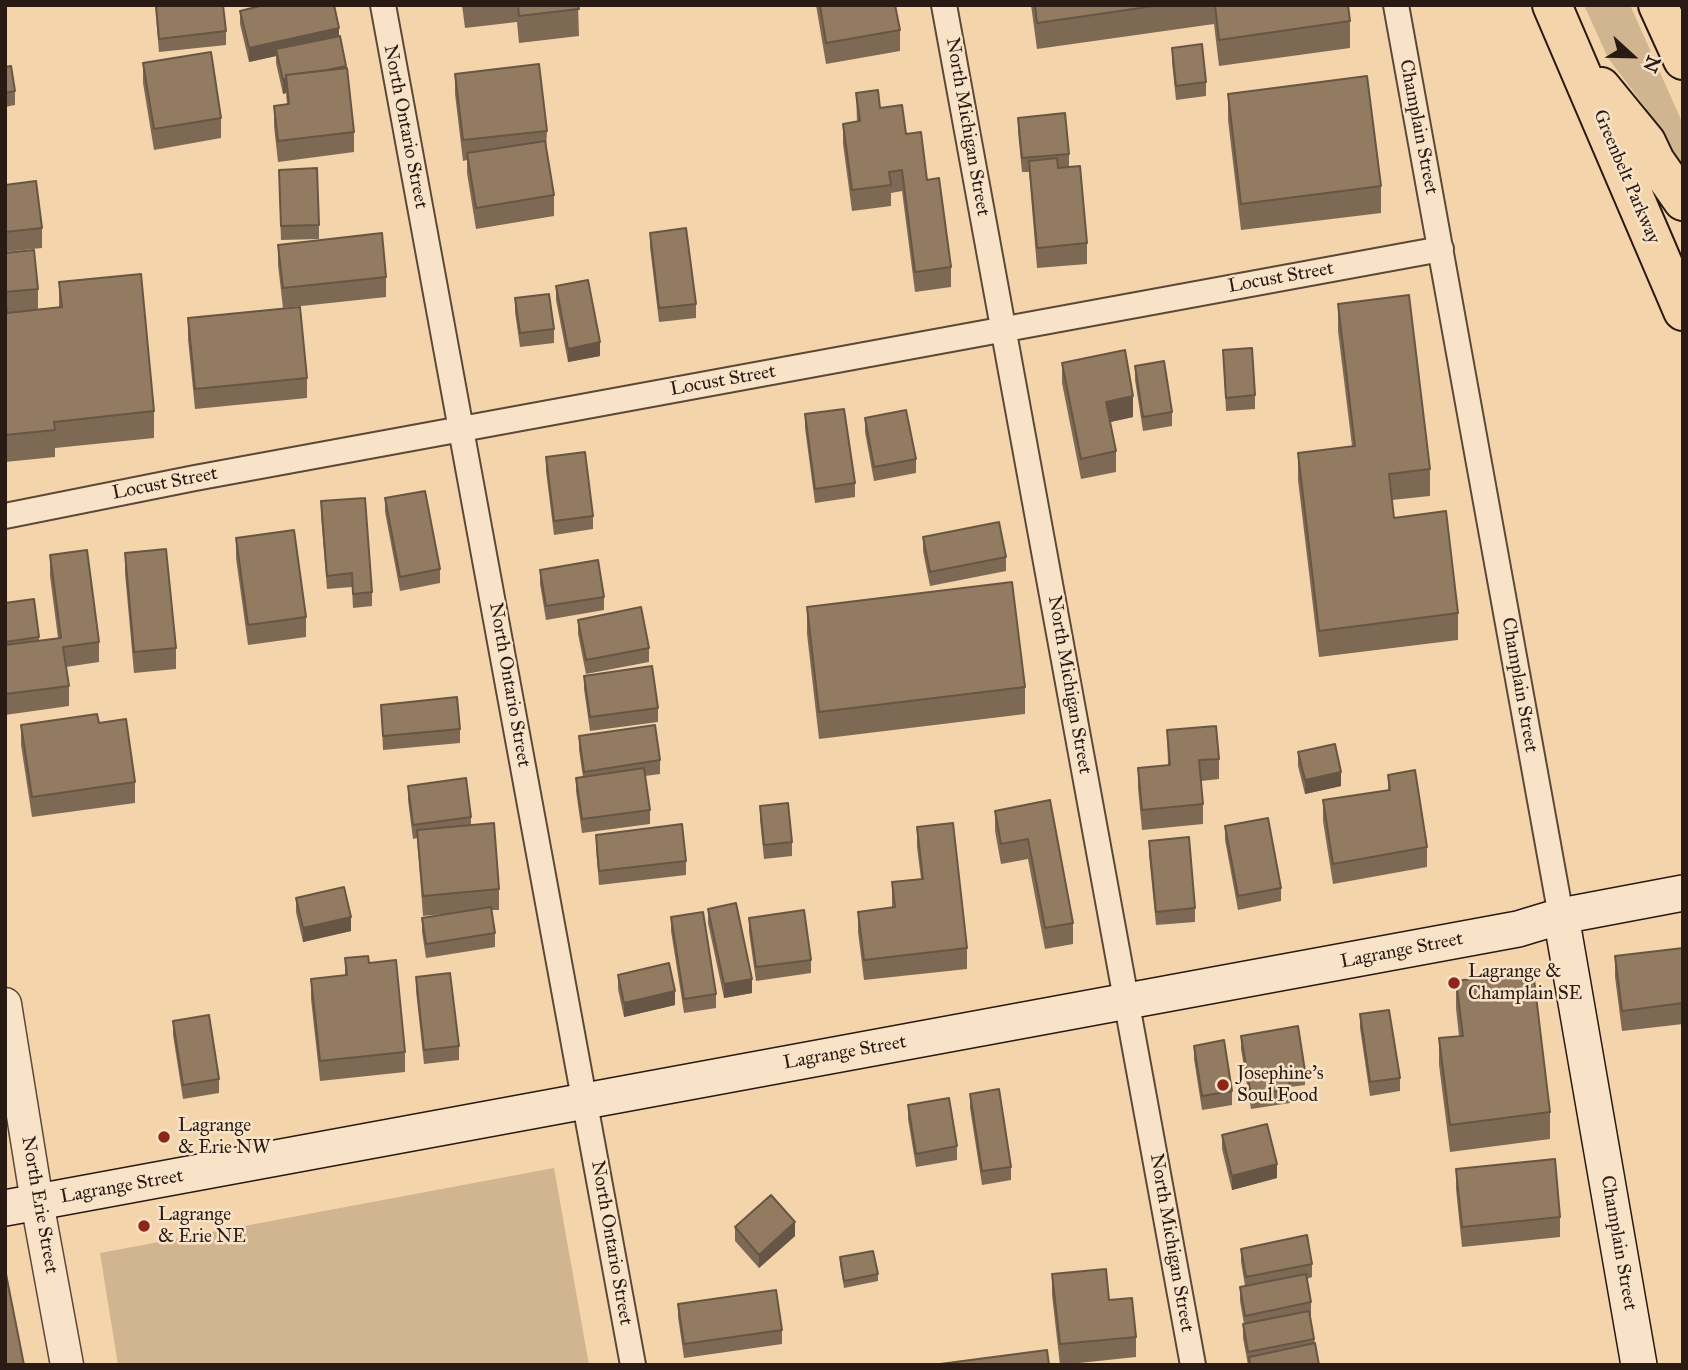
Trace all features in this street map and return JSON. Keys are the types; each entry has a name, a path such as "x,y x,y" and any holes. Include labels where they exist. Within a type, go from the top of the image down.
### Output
{"main road":[{"name":"Greenbelt Parkway","path":"1552,5 1683,311"},
{"path":"1658,5 1683,60"},
{"path":"1571,50 1646,142 1655,161 1683,201"},
{"name":"Lagrange Street","path":"21,1205 1518,929 1561,916 1683,893"},
{"name":"Champlain Street","path":"1561,916 1639,1365"}],"street":[{"name":"North Ontario Street","path":"383,5 633,1365"},
{"name":"North Michigan Street","path":"944,5 1193,1365"},
{"name":"Champlain Street","path":"1396,5 1561,916"},
{"name":"Locust Street","path":"5,516 195,478 1441,248"},
{"name":"North Erie Street","path":"5,1004 21,1205 67,1365"}],"shaded area":[{"path":"1584,5 1630,5 1683,124 1683,178 1661,147 1645,107 1608,58"},
{"path":"554,1168 589,1365 118,1365 100,1253"}],"building":[{"path":"156,5 223,5 226,31 159,39"},
{"path":"264,5 334,5 339,28 249,48 240,11"},
{"path":"518,5 578,5 579,9 519,16"},
{"path":"820,5 895,5 900,30 826,43"},
{"path":"1035,5 1161,5 1037,23"},
{"path":"1215,5 1348,5 1350,21 1219,40"},
{"path":"340,36 346,66 286,75 283,80 276,49"},
{"path":"1202,44 1206,82 1176,86 1172,48"},
{"path":"211,52 221,118 154,129 143,63"},
{"path":"539,64 547,131 463,140 455,74"},
{"path":"11,66 15,91 5,93 5,67"},
{"path":"347,68 354,132 278,141 274,106 289,104 286,75"},
{"path":"1367,76 1381,186 1241,204 1228,94"},
{"path":"878,90 880,108 902,105 906,134 921,132 927,180 939,178 951,267 915,272 902,170 889,172 891,185 852,190 843,124 860,121 856,93"},
{"path":"1065,113 1069,154 1022,158 1018,118"},
{"path":"545,141 554,195 476,208 467,153"},
{"path":"1057,158 1058,168 1080,166 1087,243 1037,248 1029,161"},
{"path":"317,168 319,225 281,226 279,170"},
{"path":"36,181 42,228 5,232 5,185"},
{"path":"686,228 696,304 659,308 650,233"},
{"path":"382,233 386,277 283,288 278,245"},
{"path":"34,250 38,289 5,292 5,253"},
{"path":"141,274 154,411 54,422 55,430 5,435 5,296 7,313 62,307 59,282"},
{"path":"588,280 600,342 568,349 556,286"},
{"path":"549,294 554,329 520,333 515,298"},
{"path":"1409,295 1430,469 1389,474 1394,518 1446,511 1458,613 1319,631 1298,453 1355,446 1338,304"},
{"path":"300,307 307,378 195,389 188,318"},
{"path":"1252,348 1255,395 1226,398 1223,350"},
{"path":"1125,350 1133,396 1106,402 1116,451 1081,459 1062,363"},
{"path":"1164,361 1172,412 1143,417 1135,366"},
{"path":"844,409 855,483 815,489 805,414"},
{"path":"906,410 916,459 874,467 865,418"},
{"path":"585,452 593,516 554,521 546,457"},
{"path":"425,491 440,569 400,577 385,498"},
{"path":"365,498 372,592 353,594 352,573 327,576 321,501"},
{"path":"999,522 1006,557 930,572 923,537"},
{"path":"294,530 306,617 248,625 236,538"},
{"path":"166,549 176,648 134,652 125,553"},
{"path":"87,550 99,642 63,647 69,686 5,694 5,645 61,638 50,555"},
{"path":"598,560 604,597 546,606 540,570"},
{"path":"1012,582 1025,687 819,712 807,607"},
{"path":"34,599 39,637 5,642 5,603"},
{"path":"641,607 649,648 586,660 578,620"},
{"path":"652,666 658,708 590,717 584,676"},
{"path":"457,697 460,729 383,736 381,705"},
{"path":"97,714 99,723 126,719 135,782 32,797 21,725"},
{"path":"655,725 660,760 584,772 579,736"},
{"path":"1216,726 1219,759 1199,760 1203,804 1142,810 1138,768 1170,765 1167,730"},
{"path":"1335,744 1341,772 1305,780 1298,752"},
{"path":"644,768 650,810 582,819 576,778"},
{"path":"1415,770 1427,847 1333,864 1323,800 1390,790 1388,775"},
{"path":"466,778 471,817 413,825 408,786"},
{"path":"1050,800 1073,923 1045,928 1028,839 1001,844 995,811"},
{"path":"788,803 792,842 764,845 760,806"},
{"path":"1268,818 1281,888 1238,896 1225,826"},
{"path":"494,823 499,889 423,896 417,830"},
{"path":"953,823 967,948 864,960 858,912 895,907 892,882 923,879 917,827"},
{"path":"682,824 686,861 599,871 596,835"},
{"path":"1189,837 1195,908 1156,912 1149,841"},
{"path":"344,887 351,917 303,928 296,898"},
{"path":"736,903 752,979 724,984 708,909"},
{"path":"491,907 495,933 426,944 422,918"},
{"path":"804,910 811,960 756,967 749,918"},
{"path":"703,912 716,994 684,999 671,917"},
{"path":"1683,948 1683,1003 1622,1011 1615,956"},
{"path":"368,956 369,963 396,960 405,1052 320,1061 311,979 347,975 345,958"},
{"path":"669,963 675,991 624,1003 618,975"},
{"path":"1533,971 1550,1112 1450,1125 1439,1038 1463,1036 1456,981"},
{"path":"450,973 459,1046 424,1050 416,977"},
{"path":"1389,1010 1400,1078 1370,1082 1360,1014"},
{"path":"209,1015 219,1079 183,1085 173,1021"},
{"path":"1298,1026 1305,1071 1288,1073 1290,1089 1251,1095 1241,1036"},
{"path":"1224,1040 1232,1091 1202,1096 1194,1046"},
{"path":"999,1089 1011,1167 982,1171 970,1094"},
{"path":"949,1098 957,1146 916,1154 908,1105"},
{"path":"1267,1124 1277,1164 1232,1176 1222,1135"},
{"path":"1555,1159 1560,1217 1462,1227 1456,1169"},
{"path":"771,1195 795,1222 759,1255 735,1227"},
{"path":"1307,1235 1312,1264 1246,1277 1241,1249"},
{"path":"873,1251 878,1274 844,1281 840,1257"},
{"path":"5,1269 24,1365 5,1365"},
{"path":"1106,1269 1109,1300 1132,1298 1136,1337 1060,1344 1052,1274"},
{"path":"1306,1274 1311,1302 1245,1316 1240,1287"},
{"path":"776,1290 782,1330 684,1344 678,1304"},
{"path":"1309,1311 1314,1339 1248,1352 1243,1324"},
{"path":"1315,1343 1319,1365 1250,1365 1249,1357"},
{"path":"1047,1350 1049,1365 940,1364"}],"place":[{"name":"Lagrange & Champlain SE","path":"1454,983"},
{"name":"Josephine's Soul Food","path":"1223,1085"},
{"name":"Lagrange & Erie NW","path":"164,1137"},
{"name":"Lagrange & Erie NE","path":"144,1226"}]}
